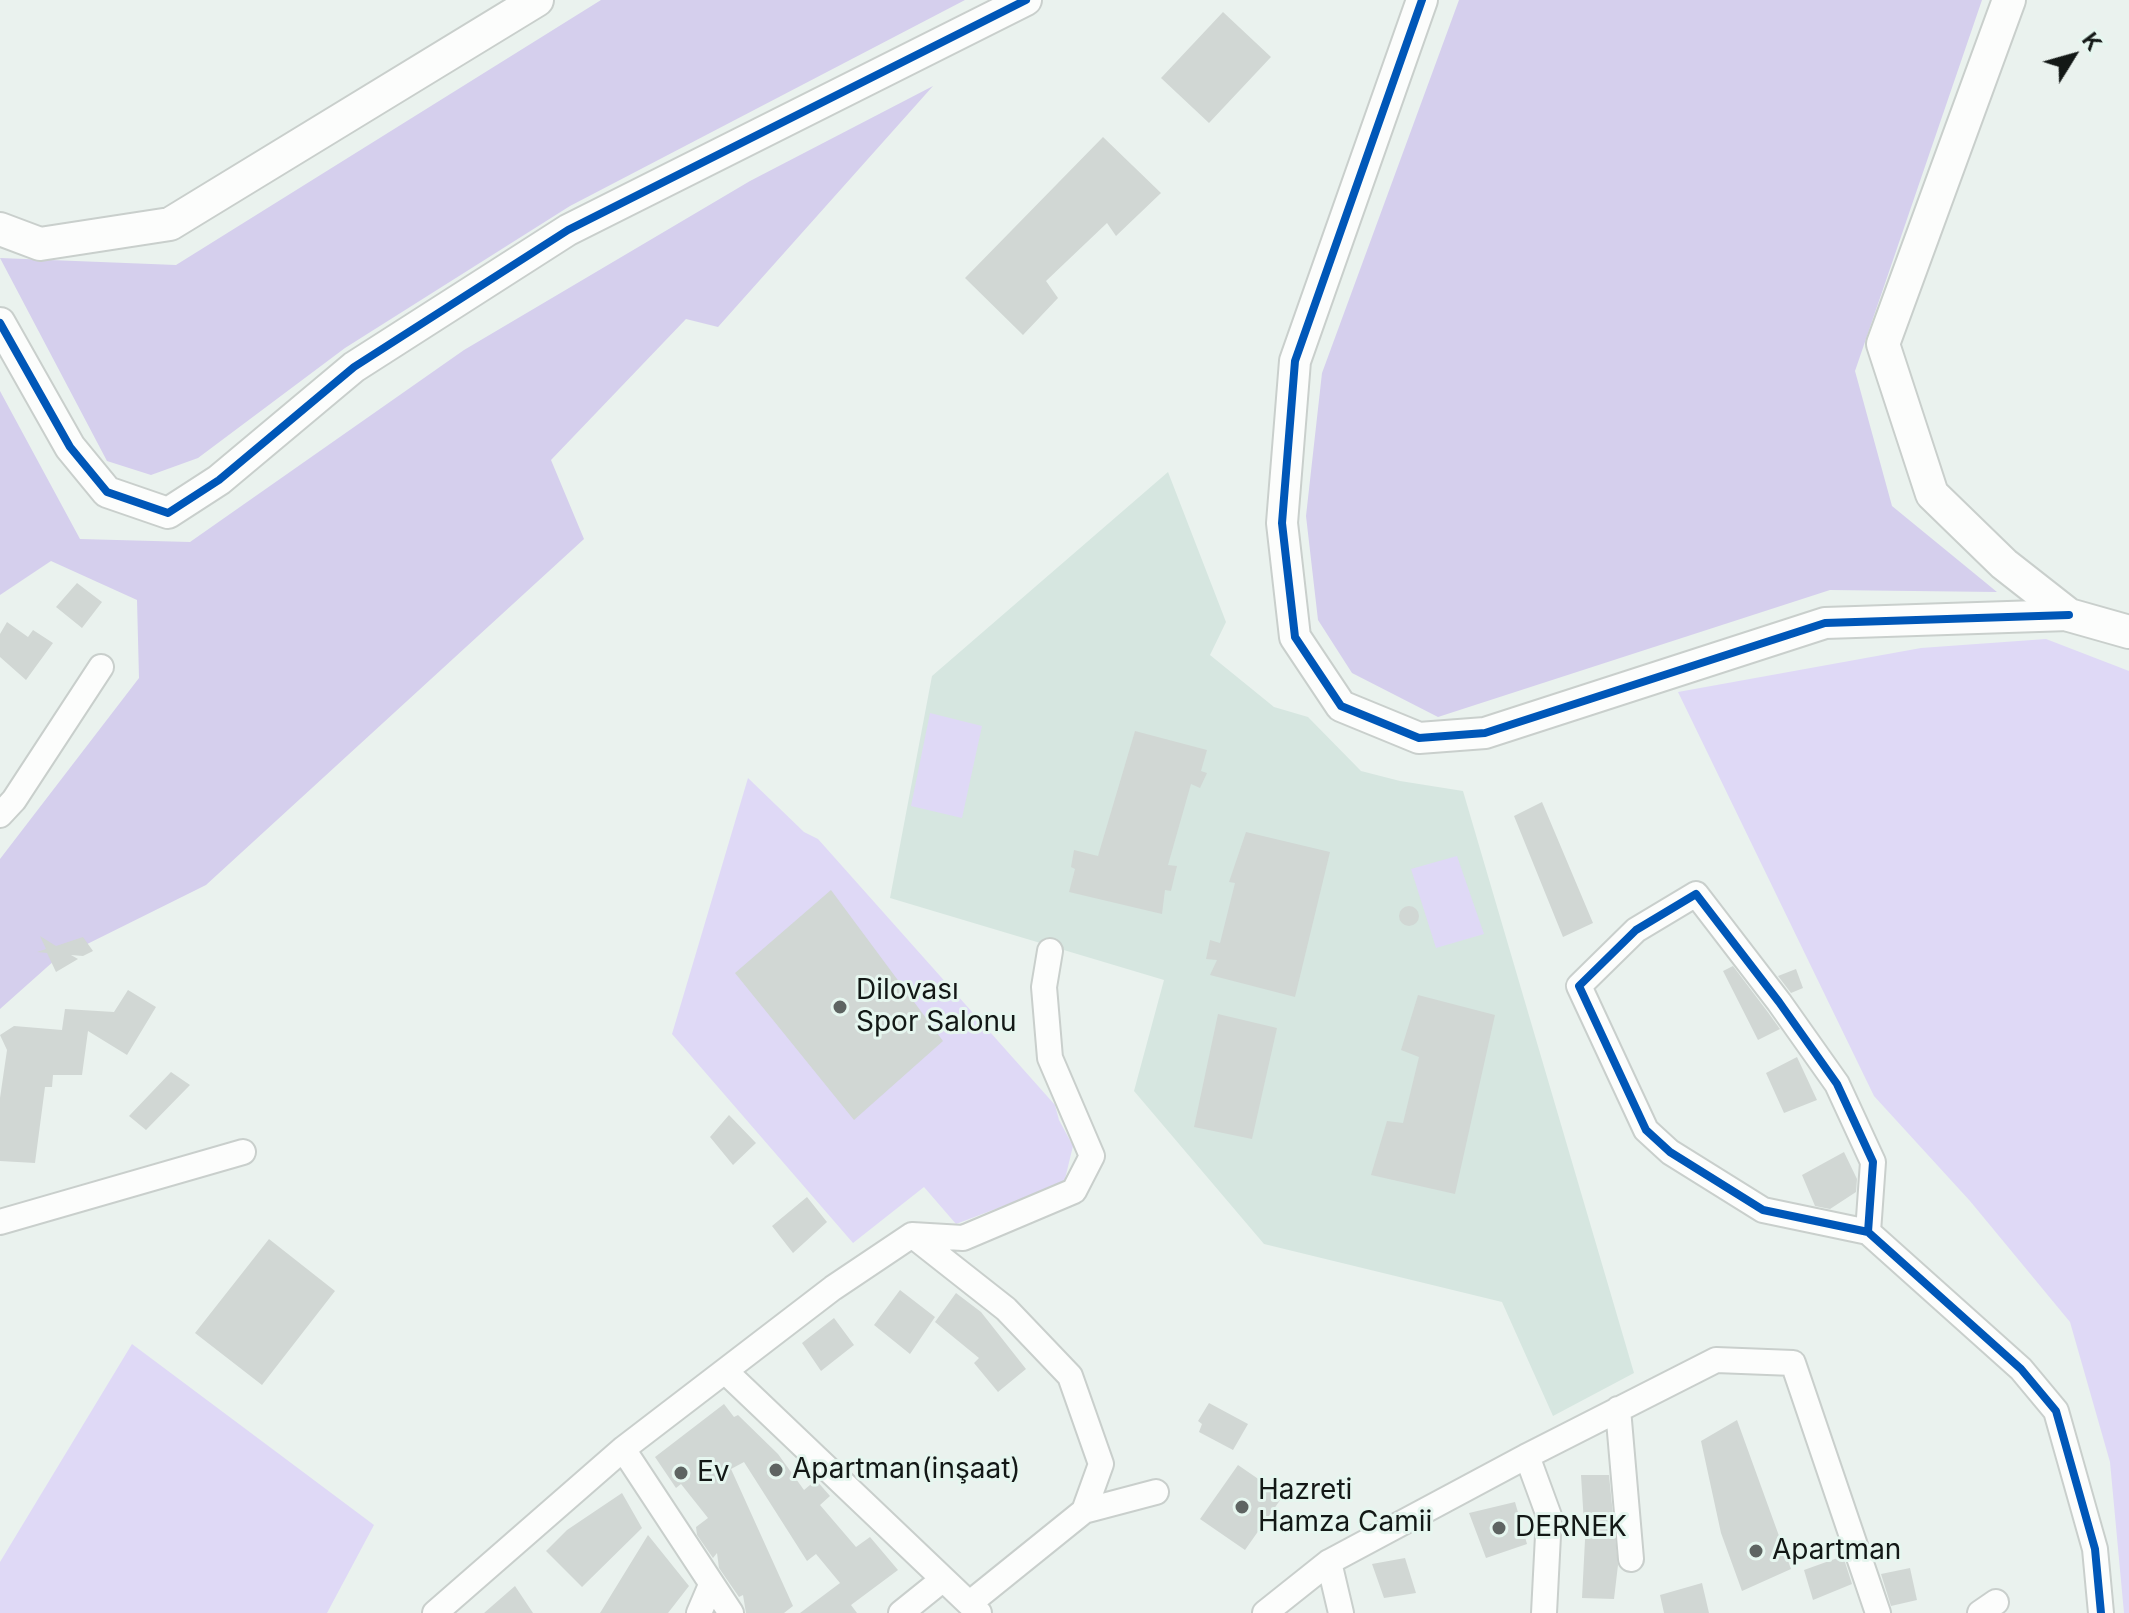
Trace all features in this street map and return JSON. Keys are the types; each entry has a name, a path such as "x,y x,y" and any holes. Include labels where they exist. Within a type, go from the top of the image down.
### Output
{"main road":[{"path":"0,229 40,244 170,224 537,0"},
{"path":"2009,0 1883,344 1932,494 2004,564 2069,615 2129,632"}],"street":[{"path":"0,323 70,447 107,492 168,513 219,480 354,367 568,230 1026,0"},
{"path":"1422,0 1295,361 1282,523 1295,637 1341,706 1419,738 1485,733 1825,623 2069,615"},
{"path":"0,815 14,800 101,667"},
{"path":"1868,1232 1873,1162 1837,1084 1761,978 1696,894 1636,930 1579,986 1646,1130 1670,1152 1763,1210 1868,1232 2021,1369 2056,1411 2095,1549 2101,1613"},
{"path":"435,1613 623,1449 833,1288 912,1235 963,1238 1074,1191 1092,1156 1050,1058 1044,987 1050,951"},
{"path":"0,1222 243,1152"},
{"path":"912,1235 1006,1309 1070,1376 1101,1464 1084,1511"},
{"path":"1265,1613 1329,1562 1716,1360 1793,1363 1878,1613"},
{"path":"726,1372 974,1608 1084,1511 1156,1492"},
{"path":"1618,1409 1631,1559"},
{"path":"623,1449 731,1613"},
{"path":"1527,1456 1549,1516 1544,1613"},
{"path":"1329,1562 1341,1613"},
{"path":"901,1613 942,1580"},
{"path":"699,1613 711,1585"}],"shaded area":[{"path":"601,0 965,0 570,206 345,348 198,458 151,475 107,461 0,258 176,265"},
{"path":"1459,0 1982,0 1855,371 1892,506 1997,592 1830,590 1438,717 1352,673 1318,620 1306,516 1322,373"},
{"path":"933,86 718,327 686,319 551,460 584,539 206,885 55,960 0,1009 0,859 139,678 137,600 51,561 0,595 0,391 80,539 190,542 464,350 750,181"},
{"path":"1168,472 1226,622 1210,655 1274,707 1308,717 1361,771 1463,791 1634,1373 1553,1416 1502,1302 1264,1244 1134,1091 1164,980 890,898 932,676"},
{"path":"2046,639 2129,671 2129,1613 2124,1613 2110,1462 2070,1322 1970,1201 1874,1096 1678,692 1921,648"},
{"path":"930,713 982,726 962,818 911,806"},
{"path":"748,778 804,832 818,839 1055,1105 1073,1146 1064,1183 956,1224 924,1187 853,1243 672,1034"},
{"path":"1457,856 1484,934 1436,948 1411,869"},
{"path":"132,1344 374,1525 327,1613 0,1613 0,1562"}],"building":[{"path":"1223,12 1271,57 1209,123 1161,78"},
{"path":"1103,137 1161,193 1116,236 1107,223 1046,281 1058,298 1023,335 965,278"},
{"path":"77,583 102,602 82,628 56,607"},
{"path":"7,622 28,637 33,630 53,643 26,680 0,657 0,634"},
{"path":"1135,731 1207,750 1201,771 1207,773 1200,788 1191,784 1168,865 1177,866 1171,891 1165,890 1162,914 1069,892 1075,869 1071,867 1074,850 1098,856"},
{"path":"1542,802 1593,923 1563,937 1514,816"},
{"path":"1246,832 1330,852 1295,997 1210,975 1217,960 1206,959 1210,940 1220,943 1235,883 1229,882"},
{"name":"Dilovası Spor Salonu","path":"831,890 943,1041 854,1120 735,973"},
{"path":"1409,906 1416,909 1419,916 1416,923 1409,926 1402,923 1399,916 1402,909"},
{"path":"40,936 56,946 83,937 93,951 83,956 71,955 78,959 56,972 47,953 37,952 46,949"},
{"path":"1733,966 1780,1029 1758,1040 1723,971"},
{"path":"1796,969 1803,988 1791,993 1778,976"},
{"path":"128,990 156,1007 127,1055 88,1031 82,1075 53,1075 52,1087 45,1087 35,1163 0,1161 0,1098 7,1050 0,1035 14,1026 62,1030 65,1009 114,1012"},
{"path":"1418,995 1495,1015 1455,1194 1371,1175 1387,1121 1403,1123 1419,1057 1401,1050"},
{"path":"1218,1014 1277,1028 1252,1139 1194,1127"},
{"path":"1797,1057 1817,1100 1784,1113 1766,1073"},
{"path":"171,1072 190,1085 146,1130 129,1116"},
{"path":"729,1115 756,1143 733,1165 710,1137"},
{"path":"1844,1152 1857,1179 1856,1192 1830,1209 1815,1206 1802,1175"},
{"path":"807,1197 827,1222 793,1253 772,1226"},
{"path":"269,1239 335,1291 262,1385 195,1333"},
{"path":"900,1290 935,1317 910,1354 874,1325"},
{"path":"956,1293 981,1312 1026,1369 998,1392 974,1363 979,1358 935,1322"},
{"path":"834,1318 854,1345 821,1371 802,1343"},
{"path":"1209,1403 1248,1424 1233,1450 1199,1432 1202,1424 1198,1421"},
{"path":"724,1404 734,1417 738,1415 778,1454 804,1490 816,1480 830,1496 820,1505 856,1547 870,1537 898,1570 851,1605 857,1613 800,1613 840,1583 816,1554 807,1561 744,1462 731,1469 793,1606 784,1613 746,1613 743,1595 739,1597 719,1568 717,1553 713,1558 697,1535 696,1527 708,1518 681,1484 676,1488 655,1457"},
{"path":"1737,1420 1791,1569 1742,1591 1721,1533 1701,1441"},
{"name":"Hazreti Hamza Camii","path":"1238,1465 1283,1496 1245,1550 1200,1519"},
{"path":"1581,1475 1609,1475 1618,1565 1614,1599 1582,1598 1585,1540"},
{"path":"622,1493 642,1528 582,1587 546,1551 567,1530"},
{"name":"DERNEK","path":"1515,1502 1527,1544 1486,1558 1469,1513"},
{"path":"648,1535 689,1586 668,1613 600,1613"},
{"path":"1843,1556 1852,1584 1813,1600 1804,1570"},
{"path":"1405,1558 1416,1593 1384,1598 1372,1564"},
{"path":"1910,1568 1917,1600 1891,1606 1881,1574"},
{"path":"1702,1583 1709,1613 1664,1613 1660,1595"},
{"path":"515,1586 533,1613 484,1613"}],"cycle path":[{"path":"0,323 70,447 107,492 168,513 219,480 354,367 568,230 1026,0"},
{"path":"1422,0 1295,361 1282,523 1295,637 1341,706 1419,738 1485,733 1825,623 2069,615"},
{"path":"1868,1232 1873,1162 1837,1084 1779,1002 1696,894 1636,930 1579,986 1646,1130 1670,1152 1763,1210 1868,1232 2021,1369 2056,1411 2095,1549 2101,1613"}],"place":[{"name":"Dilovası Spor Salonu","path":"840,1007"},
{"name":"Apartman(inşaat)","path":"776,1470"},
{"name":"Ev","path":"681,1473"},
{"name":"Hazreti Hamza Camii","path":"1242,1507"},
{"name":"DERNEK","path":"1499,1528"},
{"name":"Apartman","path":"1756,1551"}]}
